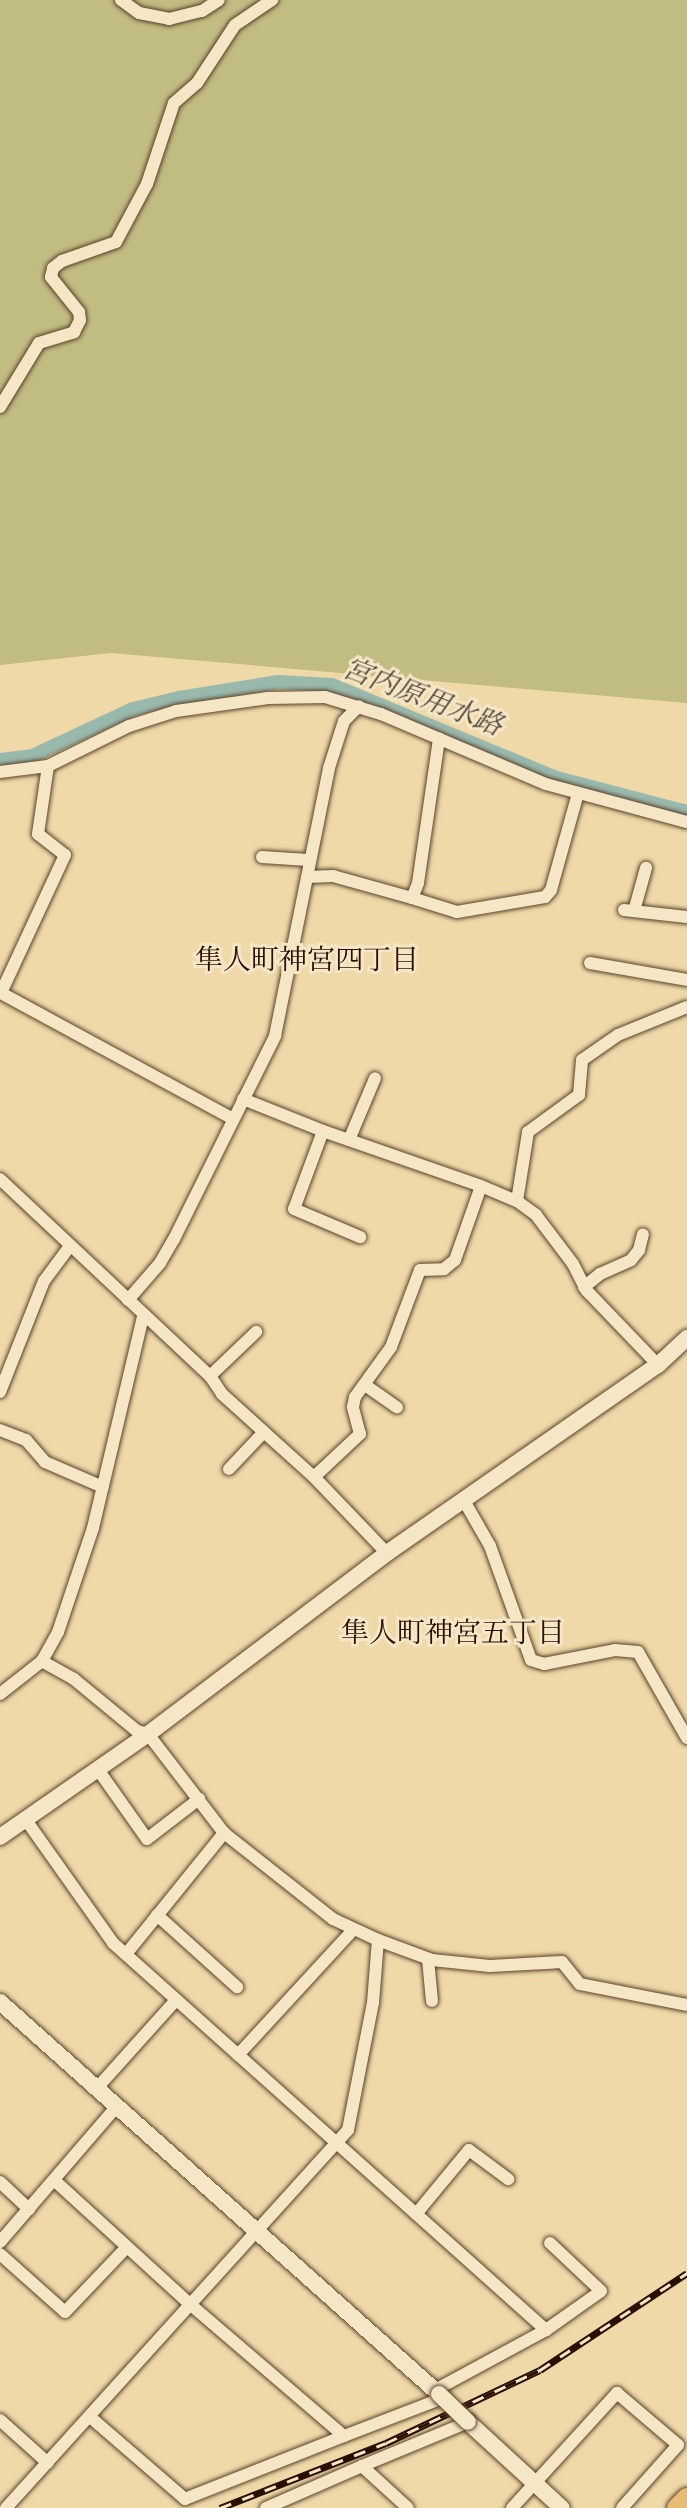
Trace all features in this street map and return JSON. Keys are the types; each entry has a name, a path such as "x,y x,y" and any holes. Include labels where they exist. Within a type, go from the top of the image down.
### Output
{"highway":[{"path":"677,2508 687,2498"}],"street":[{"path":"121,0 139,13 169,19 202,11 219,0"},
{"path":"0,407 39,343 74,332 80,320 79,312 51,277 53,268 62,261 116,242 147,184 174,103 197,83 235,25 272,0"},
{"path":"0,772 48,766 129,726 176,711 289,696 325,697 359,706 546,784 687,822"},
{"path":"128,1300 160,1263 174,1239 275,1036 308,860 339,733 346,718 359,706"},
{"path":"412,898 418,883 439,739"},
{"path":"48,766 38,834 65,855 1,993 233,1119"},
{"path":"307,877 333,876 457,912 545,897 551,890 578,793"},
{"path":"262,857 308,860"},
{"path":"646,868 629,910 687,917"},
{"path":"590,963 687,980"},
{"path":"517,1201 526,1135 533,1126 579,1095 578,1068 582,1060 618,1035 687,1007"},
{"path":"349,1140 375,1078"},
{"path":"243,1099 517,1201 549,1231 573,1264 584,1287 658,1365"},
{"path":"323,1131 294,1209 360,1237"},
{"path":"0,1179 210,1376 222,1394 314,1477 387,1553"},
{"path":"314,1477 360,1434 353,1407 355,1397 391,1347 420,1270 444,1269 455,1260 481,1186"},
{"path":"584,1287 600,1274 631,1260 639,1250 643,1234"},
{"path":"0,1392 38,1294 70,1246"},
{"path":"0,1694 42,1661 58,1632 103,1487 143,1316"},
{"path":"210,1376 256,1332"},
{"path":"0,1837 99,1771 387,1553 658,1365 687,1338"},
{"path":"365,1385 397,1407"},
{"path":"0,1430 26,1440 45,1462 103,1487"},
{"path":"229,1469 264,1432"},
{"path":"463,1499 490,1546 531,1660 544,1664 615,1650 638,1652 687,1738"},
{"path":"42,1661 74,1679 137,1731 148,1734 224,1833 310,1902 353,1930 428,1959 490,1966 562,1962 580,1984 687,2005"},
{"path":"99,1771 147,1839 199,1799"},
{"path":"26,1820 113,1943 546,2330"},
{"path":"126,1954 224,1833"},
{"path":"157,1915 237,1987"},
{"path":"238,2055 353,1930"},
{"path":"6,2508 348,2130 373,2003 378,1940"},
{"path":"428,1959 432,2001"},
{"path":"97,2088 176,2000"},
{"path":"0,2002 439,2394 562,2508"},
{"path":"0,2242 117,2106"},
{"path":"416,2214 469,2150 508,2179"},
{"path":"54,2180 191,2305 344,2436"},
{"path":"0,2182 29,2209"},
{"path":"90,2417 185,2499 344,2436 439,2394 546,2330 601,2291 550,2243"},
{"path":"0,2254 65,2312 127,2247"},
{"path":"512,2508 617,2393 678,2445 622,2508"},
{"path":"0,2420 48,2463"},
{"path":"266,2508 468,2422"},
{"path":"362,2466 408,2508"}],"shaded area":[{"path":"0,0 687,0 687,703 111,653 0,665"}],"waterway":[{"name":"宮内原用水路","path":"0,760 32,756 133,709 179,698 278,682 332,685 557,778 687,812"}],"railway":[{"path":"220,2508 386,2443 540,2370 687,2273"}],"district":[{"name":"隼人町神宮四丁目","path":"307,959"},
{"name":"隼人町神宮五丁目","path":"453,1632"}]}
